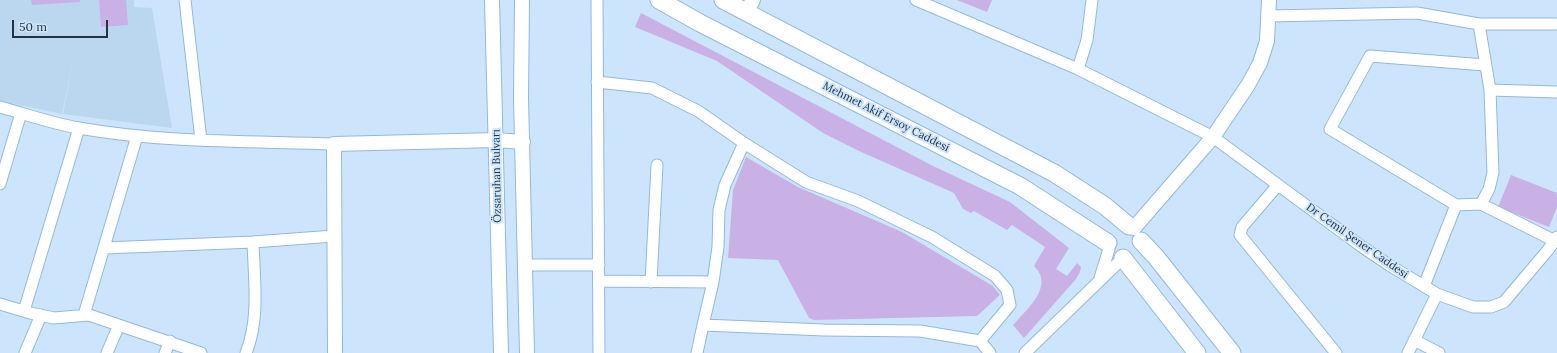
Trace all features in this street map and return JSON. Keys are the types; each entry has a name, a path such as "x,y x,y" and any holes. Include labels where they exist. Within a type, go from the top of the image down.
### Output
{"main road":[{"name":"Mehmet Akif Ersoy Caddesi","path":"659,0 1020,186 1114,250 1197,353"},
{"path":"723,0 750,6 1054,173 1104,206 1135,232 1156,256 1232,353"},
{"path":"1124,225 1135,232 1138,252 1134,256 1114,250 1108,238 1114,229 1124,225"}],"street":[{"path":"185,0 201,140"},
{"name":"Özsaruhan Bulvarı","path":"492,0 501,353"},
{"path":"522,0 521,98 527,353"},
{"path":"597,0 599,353"},
{"name":"Dr Cemil Şener Caddesi","path":"916,0 1078,69 1213,137 1361,246 1438,294 1473,307 1491,307 1504,302 1556,239"},
{"path":"1078,69 1087,40 1092,0"},
{"path":"1135,232 1213,137 1248,85 1260,63 1267,41 1269,0"},
{"path":"1269,16 1417,12 1479,24 1557,24"},
{"path":"1479,24 1490,90 1493,173 1490,189 1481,204"},
{"path":"1485,66 1370,56 1330,129 1456,205 1481,204 1556,239"},
{"path":"597,82 652,88 698,111 744,143 806,182 858,201 932,237 995,276 1007,290 1010,305 980,341"},
{"path":"1490,90 1557,92"},
{"path":"0,107 78,128 137,136 201,140 334,144 496,140 523,142"},
{"path":"0,184 2,172 21,113"},
{"path":"24,311 78,128"},
{"path":"84,316 137,136"},
{"path":"697,353 713,282 718,247 719,210 723,192 744,143"},
{"path":"334,144 335,353"},
{"path":"651,282 657,165"},
{"path":"1278,185 1242,227 1240,235 1336,353"},
{"path":"1424,286 1456,205"},
{"path":"105,248 253,242 334,236"},
{"path":"246,353 251,342 255,319 253,242"},
{"path":"1099,280 1114,250"},
{"path":"1025,353 1099,280 1114,250"},
{"path":"525,265 599,265"},
{"path":"599,281 713,282"},
{"path":"1408,353 1438,294"},
{"path":"0,304 54,318 89,315 201,353"},
{"path":"25,353 41,315"},
{"path":"107,353 119,325"},
{"path":"703,325 824,330 920,331 980,341 990,353"},
{"path":"1414,340 1439,353"},
{"path":"165,353 170,342"}],"shaded area":[{"path":"0,0 134,0 134,7 152,8 172,128 63,114 73,61 62,114 0,101"},
{"path":"31,0 80,0 80,2 32,5"},
{"path":"99,0 126,0 128,25 101,27"},
{"path":"957,0 992,0 987,12"},
{"path":"641,13 933,166 1010,202 1069,248 1056,269 1067,276 1077,263 1081,267 1076,279 1024,338 1013,325 1037,297 1042,281 1040,274 1034,266 1045,247 1012,225 1007,230 974,211 971,213 963,209 954,193 859,151 823,133 717,61 635,27"},
{"path":"746,157 798,187 902,232 993,286 1000,295 977,316 814,320 809,318 778,260 728,258 733,190"},
{"path":"1511,175 1557,193 1557,207 1549,227 1498,207"}]}
